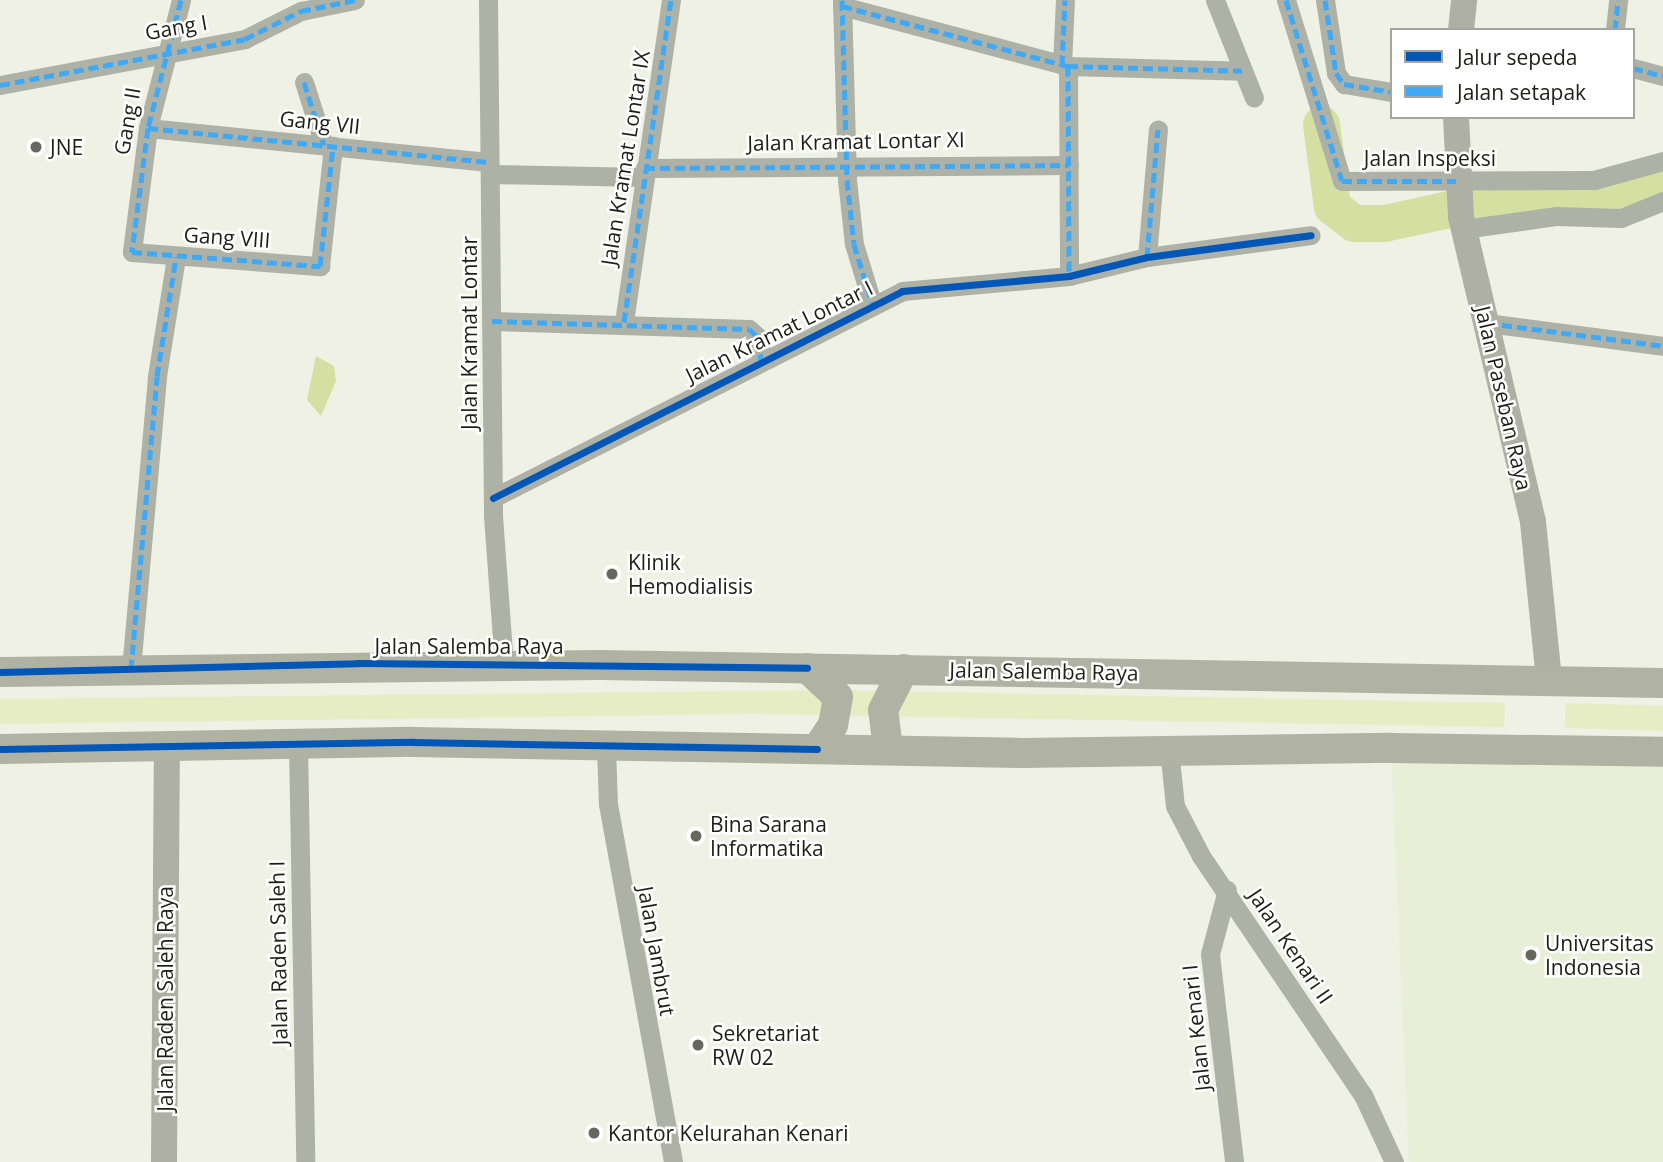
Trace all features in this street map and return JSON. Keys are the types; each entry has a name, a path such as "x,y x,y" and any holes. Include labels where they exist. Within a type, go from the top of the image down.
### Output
{"main road":[{"path":"1461,28 1464,0"},
{"name":"Jalan Paseban Raya","path":"1455,119 1457,184 1462,223 1534,522 1549,680"},
{"name":"Jalan Salemba Raya","path":"0,672 504,665 904,669 1663,683"},
{"path":"807,668 838,697 833,725 817,749"},
{"path":"888,749 883,710 904,669"},
{"path":"0,749 298,743 606,748 1663,752"},
{"name":"Jalan Raden Saleh Raya","path":"162,746 156,820 167,837 164,1162"}],"street":[{"name":"Gang II","path":"132,252 148,128 165,50 181,0"},
{"name":"Gang I","path":"0,85 165,50 245,38 301,11 355,0"},
{"name":"Jalan Kramat Lontar","path":"488,0 493,498 504,665"},
{"name":"Jalan Kramat Lontar IX","path":"624,322 671,0"},
{"path":"1065,0 1069,276"},
{"path":"1215,0 1254,98"},
{"name":"Jalan Inspeksi","path":"1286,0 1342,181 1457,184 1594,180 1663,161"},
{"path":"1325,0 1336,73 1344,84 1390,92"},
{"path":"1615,28 1618,0"},
{"path":"872,303 854,244 847,165 842,3 1065,66 1242,71"},
{"path":"1635,69 1663,76"},
{"path":"304,82 328,146"},
{"name":"Gang VII","path":"148,128 328,146 489,168 644,172"},
{"path":"1147,257 1158,129"},
{"name":"Gang VIII","path":"132,252 320,266 328,146"},
{"name":"Jalan Kramat Lontar XI","path":"644,172 847,165 1069,165"},
{"path":"1462,223 1557,216 1621,218 1663,201"},
{"name":"Jalan Kramat Lontar I","path":"493,498 872,303 902,291 1069,276 1147,257 1311,235"},
{"path":"131,669 157,376 176,257"},
{"path":"492,321 624,322 749,329 760,338 761,362"},
{"path":"1487,323 1657,346"},
{"name":"Jalan Raden Saleh I","path":"298,743 305,1162"},
{"name":"Jalan Jambrut","path":"606,748 608,804 673,1162"},
{"name":"Jalan Kenari II","path":"1169,749 1175,806 1227,890 1363,1095 1394,1162"},
{"name":"Jalan Kenari I","path":"1227,890 1210,954 1234,1162"}],"shaded area":[{"path":"316,356 334,366 336,381 321,416 307,400"},
{"path":"836,690 1505,703 1504,727 751,714 0,724 0,699"},
{"path":"1566,703 1663,706 1663,731 1565,728"},
{"name":"Universitas Indonesia","path":"1391,748 1663,753 1663,1162 1409,1162"}],"waterway":[{"path":"1321,124 1332,206 1354,223 1384,223 1510,196 1623,194 1663,177"}],"marked path":[{"path":"181,0 148,128 132,252 320,266 333,146"},
{"path":"0,85 245,39 301,11 355,0"},
{"path":"624,322 671,0"},
{"path":"842,0 847,180 854,244 872,303"},
{"path":"1062,65 1065,0"},
{"path":"1286,0 1342,181 1456,181"},
{"path":"1325,0 1336,73 1344,84 1390,92"},
{"path":"1615,28 1618,0"},
{"path":"842,6 1068,66 1242,71"},
{"path":"1068,66 1069,276"},
{"path":"1635,69 1663,76"},
{"path":"304,82 324,145"},
{"path":"148,128 488,162"},
{"path":"1147,257 1158,129"},
{"path":"645,168 1069,165"},
{"path":"131,669 157,376 176,257"},
{"path":"492,321 749,329 760,339 761,362"},
{"path":"1487,323 1663,346"}],"cycle path":[{"path":"493,498 902,291 1069,276 1147,257 1311,235"},
{"path":"0,672 358,663 807,668"},
{"path":"0,749 413,742 817,749"}],"place":[{"name":"JNE","path":"36,147"},
{"name":"Klinik Hemodialisis","path":"612,574"},
{"name":"Bina Sarana Informatika","path":"696,836"},
{"name":"Universitas Indonesia","path":"1531,955"},
{"name":"Sekretariat RW 02","path":"698,1045"},
{"name":"Kantor Kelurahan Kenari","path":"594,1133"}]}
